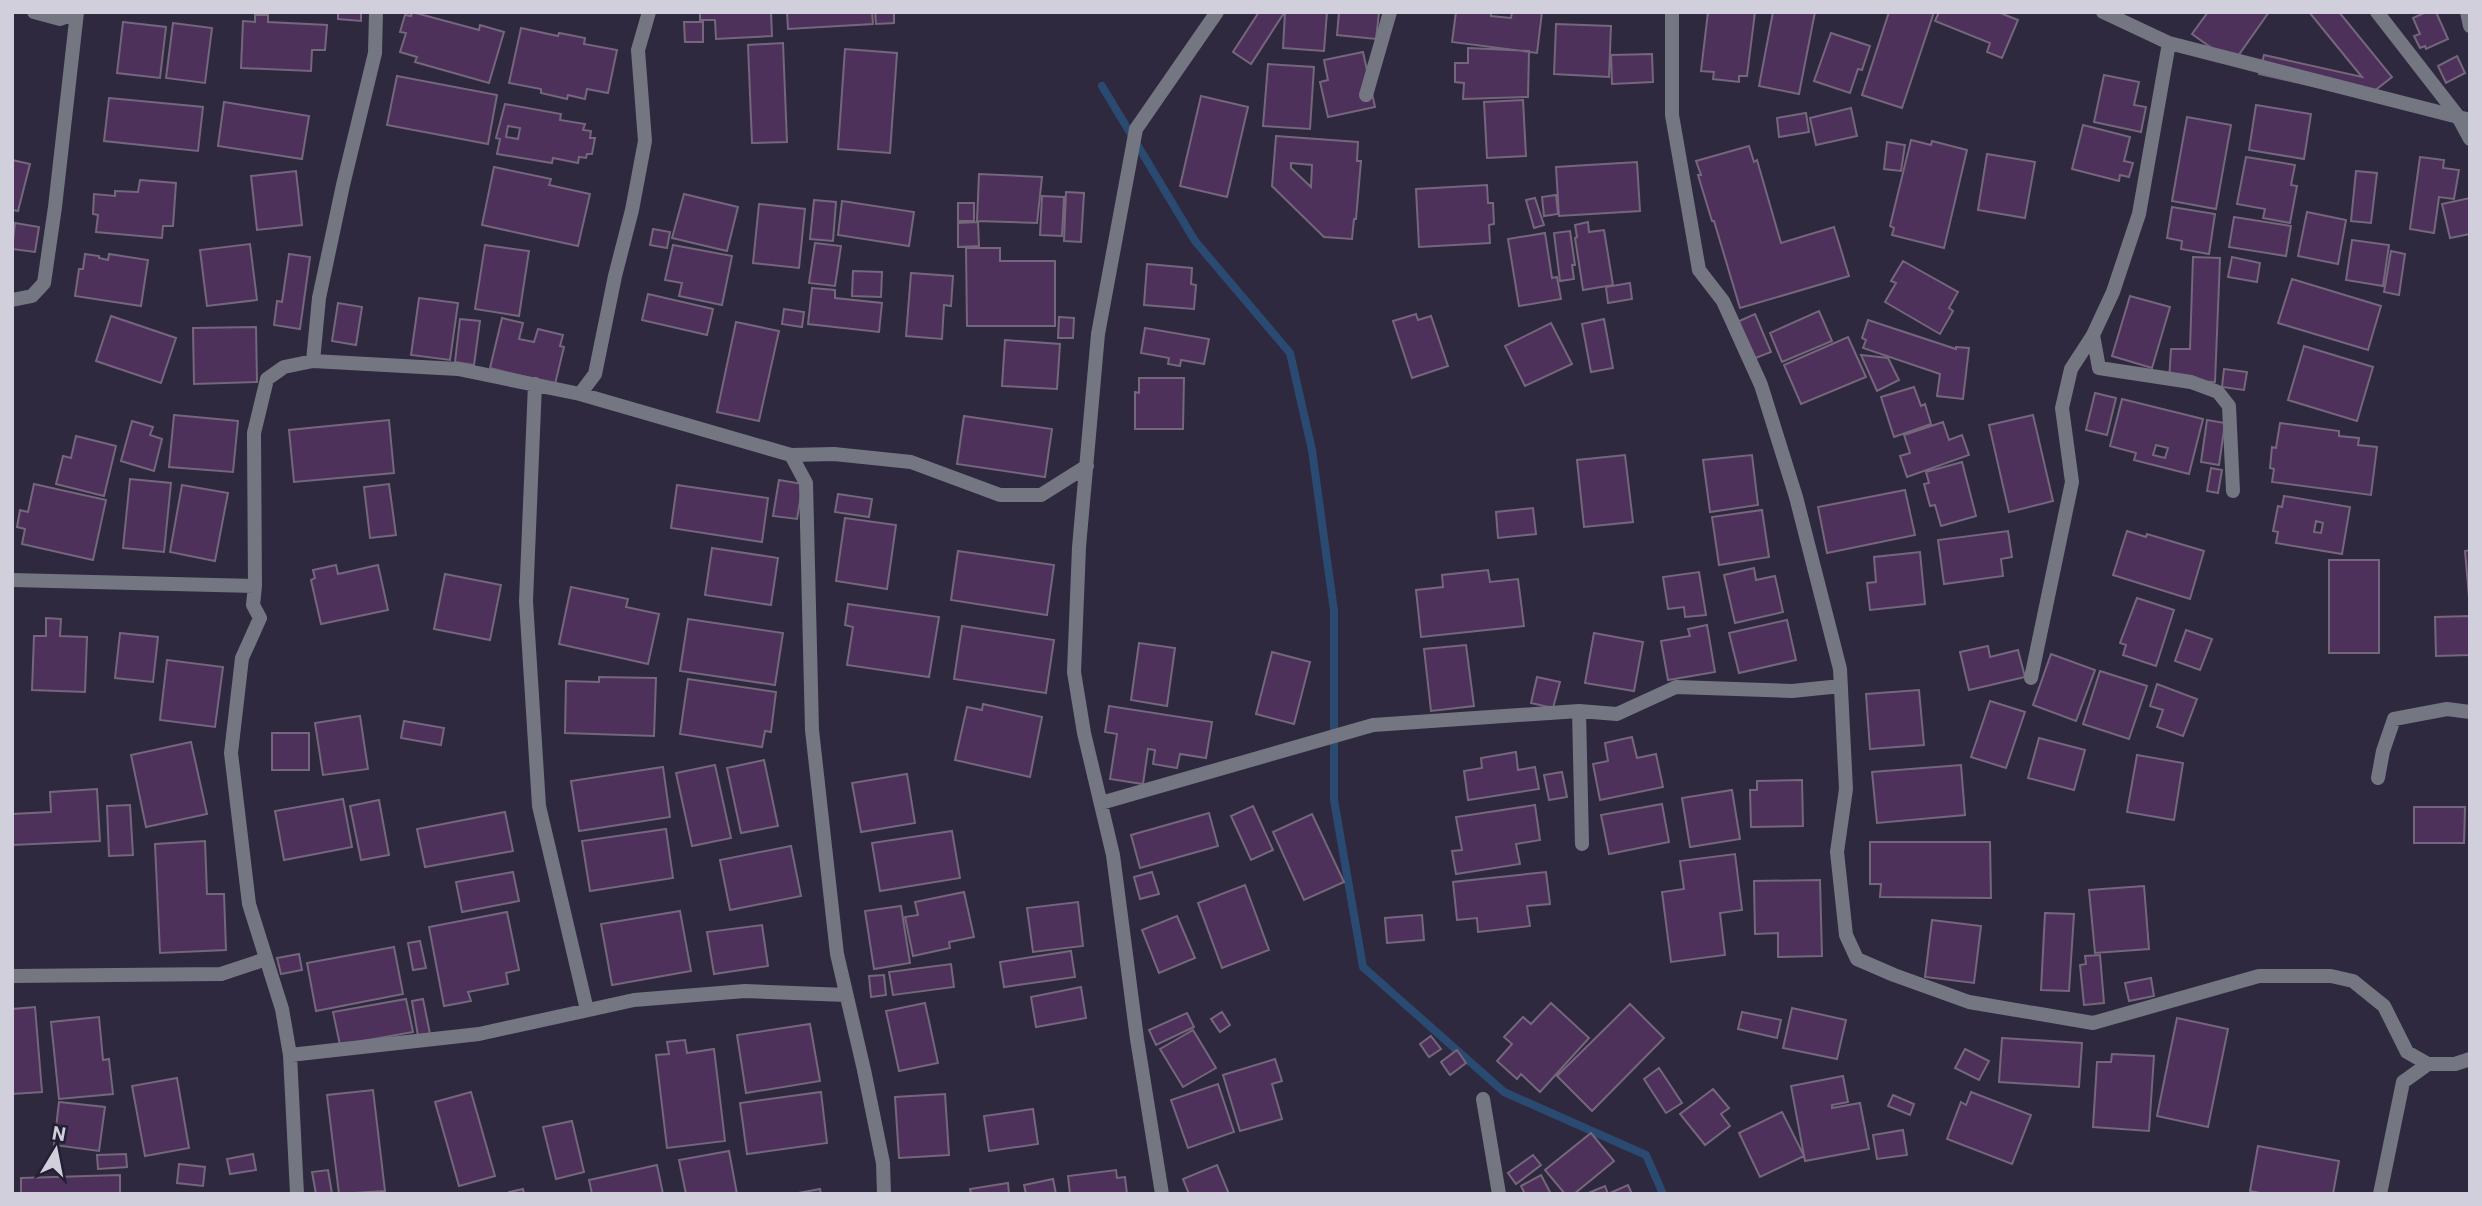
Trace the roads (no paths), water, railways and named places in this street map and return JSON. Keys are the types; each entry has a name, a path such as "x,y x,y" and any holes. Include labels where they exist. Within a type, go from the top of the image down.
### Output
{"street":[{"path":"12,300 32,296 44,283 77,13 60,19 34,12"},
{"path":"313,361 319,298 375,52 376,12"},
{"path":"580,394 595,373 645,141 638,50 649,12"},
{"path":"1162,1194 1137,1040 1113,856 1084,733 1074,672 1079,547 1098,334 1136,129 1217,12"},
{"path":"1366,95 1390,12"},
{"path":"1672,12 1672,115 1699,270 1723,301 1761,385 1796,497 1840,669 1846,789 1837,852 1846,935 1857,959 1969,1002 2093,1023 2259,976 2331,976 2353,981 2384,1006 2407,1052 2428,1064 2455,1064 2470,1059"},
{"path":"2103,12 2169,43 2463,118"},
{"path":"2377,12 2463,118 2470,139"},
{"path":"2467,12 2470,26"},
{"path":"2031,678 2072,482 2062,408 2071,369 2093,335 2113,292 2139,214 2169,43"},
{"path":"2093,335 2099,368 2191,382 2218,392 2229,406 2233,491"},
{"path":"297,1194 290,1055 282,1010 248,904 231,753 242,657 260,618 253,605 254,433 267,379 284,367 313,361 458,369 580,394 791,455 834,454 911,461 1000,495 1041,495 1087,466"},
{"path":"535,384 526,601 539,806 587,1010"},
{"path":"791,455 806,483 812,730 837,954 883,1163 884,1194"},
{"path":"12,580 255,586"},
{"path":"1101,803 1373,725 1579,711 1617,714 1676,687 1792,691 1841,687"},
{"path":"2378,779 2383,751 2394,719 2447,709 2470,712"},
{"path":"1579,711 1582,844"},
{"path":"12,976 220,974 266,959"},
{"path":"290,1055 479,1034 634,1000 745,990 846,995"},
{"path":"2380,1194 2403,1082 2428,1064"},
{"path":"1483,1099 1499,1194"}],"waterway":[{"path":"1102,86 1195,241 1290,353 1312,450 1334,611 1334,800 1363,967 1504,1092 1646,1155 1663,1194"}]}
